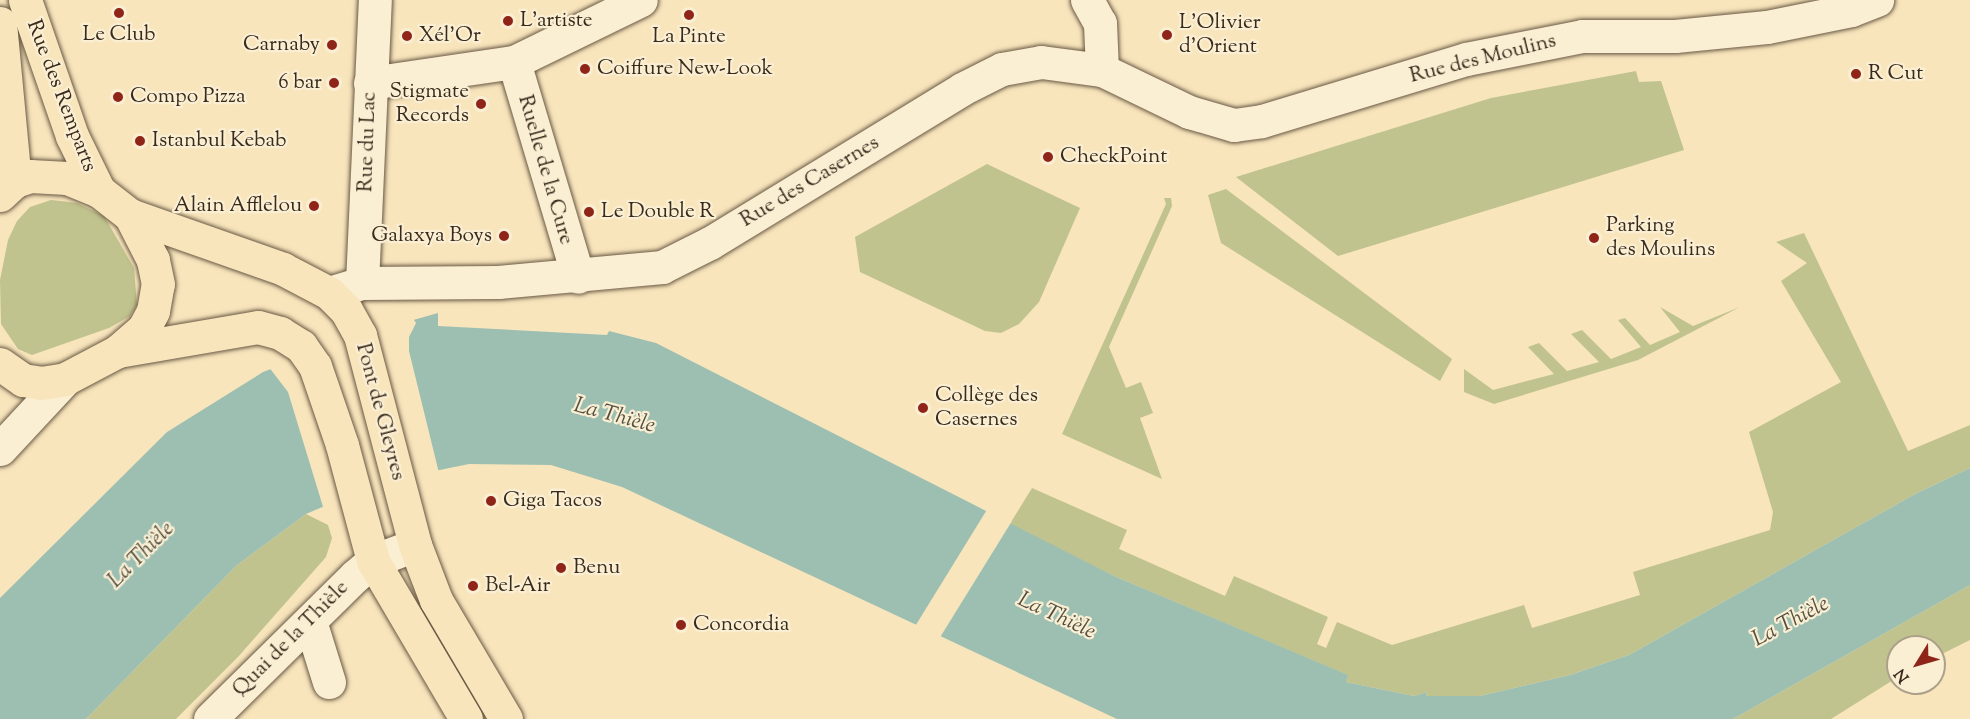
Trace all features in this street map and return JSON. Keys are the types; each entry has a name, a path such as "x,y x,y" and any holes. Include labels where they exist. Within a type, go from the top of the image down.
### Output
{"main road":[{"name":"Rue des Remparts","path":"25,0 72,136 99,191"},
{"name":"Rue des Remparts","path":"0,23 5,180"},
{"path":"5,180 38,176 67,178 99,191 130,214 283,269 329,293"},
{"path":"0,364 23,380 64,379 118,351 144,328 153,311 158,284 153,260 130,214"},
{"name":"Pont de Gleyres","path":"329,293 357,328 415,545 436,600 506,719"},
{"path":"118,351 258,327 280,333 301,346 315,366 360,509 373,561 466,719"}],"street":[{"name":"Rue du Lac","path":"362,284 375,0"},
{"path":"370,83 514,62 641,0"},
{"path":"1087,0 1100,22 1102,70"},
{"name":"Rue des Moulins","path":"1102,70 1189,112 1234,124 1262,122 1466,59 1582,36 1675,36 1767,27 1851,10 1877,0"},
{"name":"Ruelle de la Cure","path":"514,62 578,277"},
{"name":"Rue des Casernes","path":"329,293 362,284 578,277 662,267 710,243 962,89 1002,69 1041,62 1102,70"},
{"path":"0,449 64,379"},
{"path":"373,561 415,545"},
{"name":"Quai de la Thièle","path":"210,719 373,561"},
{"path":"310,621 329,682"}],"green space":[{"path":"1636,71 1639,82 1661,81 1684,150 1338,256 1236,177 1491,98"},
{"path":"987,164 1080,208 1039,302 1019,324 1001,333 985,331 860,272 855,237"},
{"path":"1226,189 1452,359 1440,381 1221,243 1208,195"},
{"path":"1164,198 1171,198 1172,206 1109,347 1126,388 1141,382 1153,413 1140,418 1162,479 1062,434 1166,204"},
{"path":"51,200 77,203 104,216 134,268 137,305 130,316 109,328 32,355 18,349 1,324 0,280 8,240 17,221 30,207"},
{"path":"1804,233 1908,451 1970,425 1970,468 1915,494 1629,655 1570,675 1480,696 1426,696 1427,692 1414,696 1346,682 1347,675 1114,576 1008,527 1032,488 1127,530 1119,549 1225,596 1234,576 1328,617 1317,644 1326,648 1337,622 1392,645 1524,605 1532,628 1640,595 1633,572 1770,530 1773,512 1749,432 1841,382 1781,281 1807,263 1776,242"},
{"path":"1660,307 1693,326 1740,307 1638,360 1494,404 1464,392 1464,369 1493,390 1554,374 1528,347 1539,343 1567,371 1599,362 1571,334 1582,330 1611,359 1641,347 1618,320 1625,318 1650,345 1680,332"},
{"path":"306,514 328,525 332,538 326,557 238,657 176,719 86,719 237,565"},
{"path":"1970,585 1970,640 1946,652 1946,635 1886,635 1886,685 1831,719 1733,719"}],"water":[{"name":"La Thièle","path":"438,313 438,326 607,335 609,331 656,343 1114,576 1348,675 1346,682 1414,696 1427,692 1426,696 1480,696 1570,675 1629,655 1915,494 1970,468 1970,585 1733,719 1117,719 622,487 551,465 469,464 381,482 306,514 237,565 86,719 0,719 0,598 167,432 263,372 371,332"}],"pier":[{"path":"412,317 416,323 409,337 409,351 439,473 381,485 324,510 288,392 268,366"},
{"path":"988,508 1012,521 939,639 914,628"}],"place":[{"name":"Le Club","path":"119,13"},
{"name":"La Pinte","path":"689,15"},
{"name":"L'artiste","path":"508,21"},
{"name":"L'Olivier d'Orient","path":"1167,35"},
{"name":"Xél'Or","path":"407,36"},
{"name":"Carnaby","path":"332,45"},
{"name":"Coiffure New-Look","path":"585,69"},
{"name":"R Cut","path":"1856,74"},
{"name":"6 bar","path":"334,83"},
{"name":"Compo Pizza","path":"118,97"},
{"name":"Stigmate Records","path":"481,104"},
{"name":"Istanbul Kebab","path":"140,141"},
{"name":"CheckPoint","path":"1048,157"},
{"name":"Alain Afflelou","path":"314,206"},
{"name":"Le Double R","path":"589,212"},
{"name":"Galaxya Boys","path":"504,236"},
{"name":"Parking des Moulins","path":"1594,238"},
{"name":"Collège des Casernes","path":"923,408"},
{"name":"Giga Tacos","path":"491,501"},
{"name":"Benu","path":"561,568"},
{"name":"Bel-Air","path":"473,586"},
{"name":"Concordia","path":"681,625"}]}
